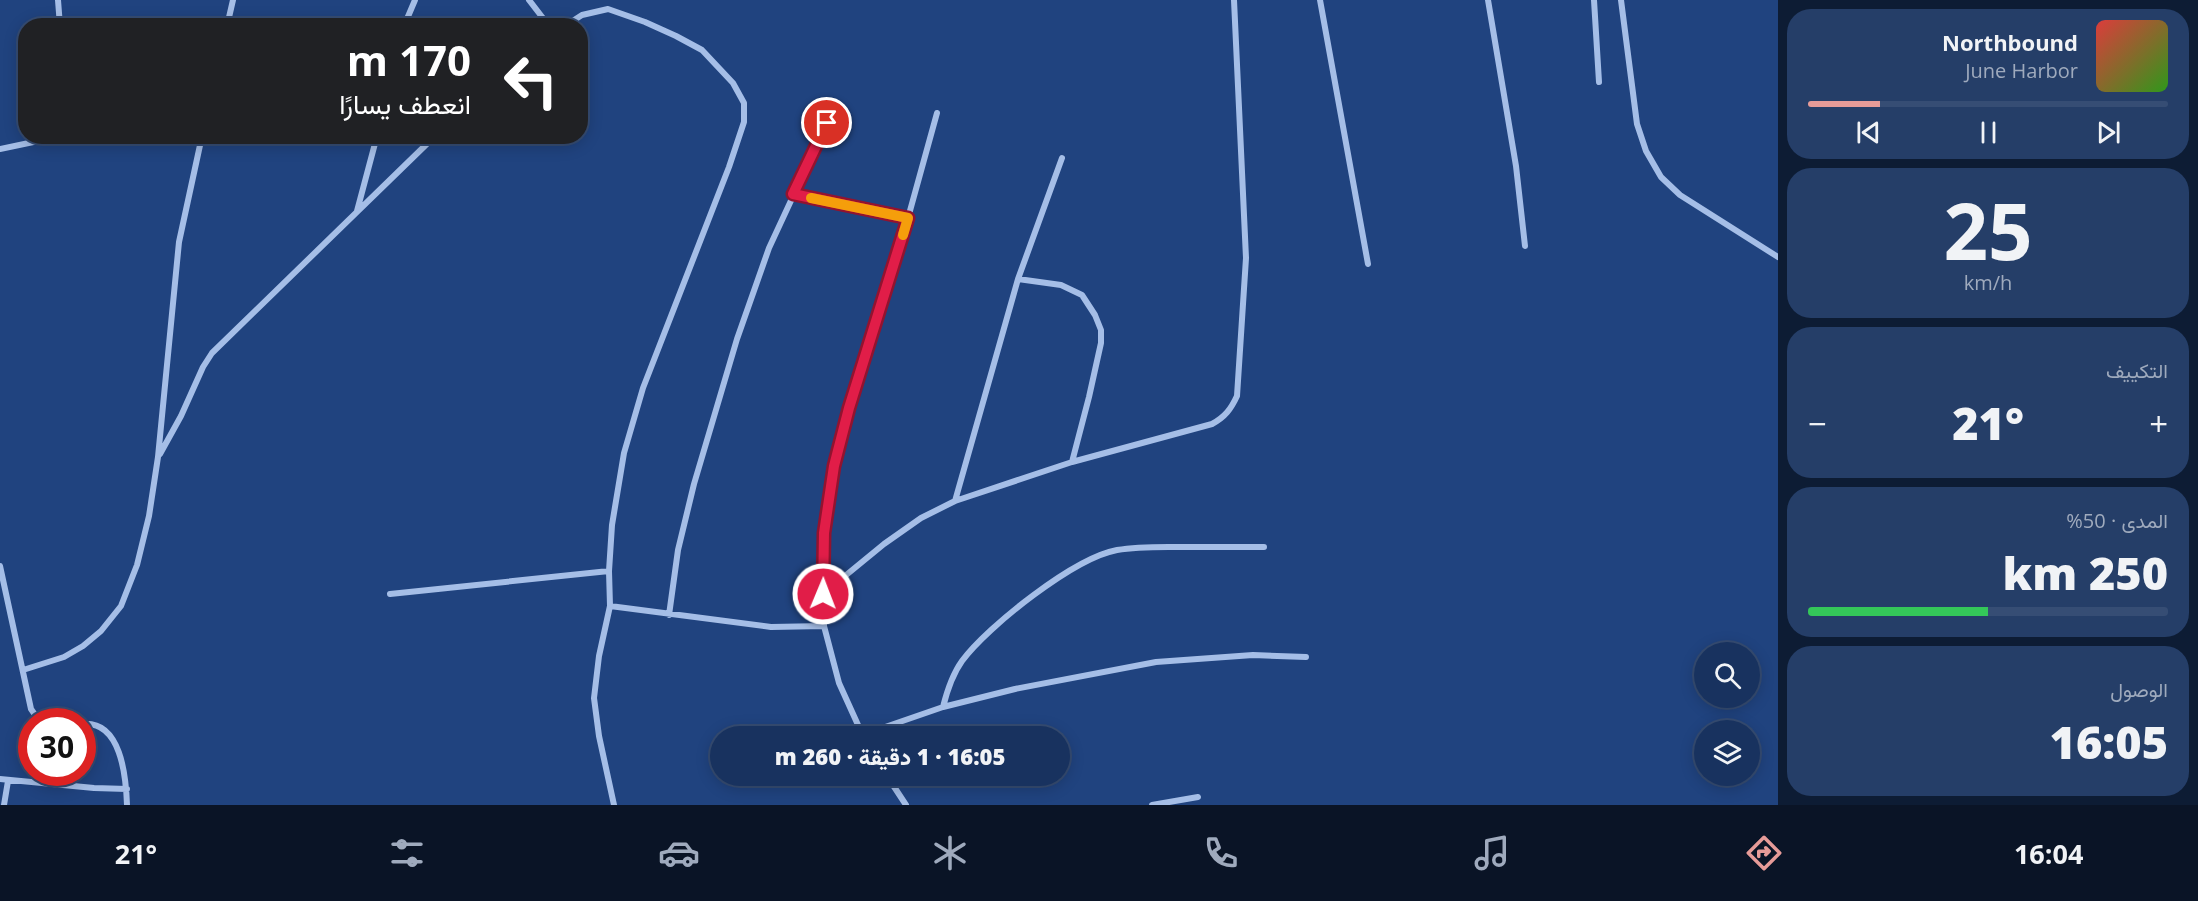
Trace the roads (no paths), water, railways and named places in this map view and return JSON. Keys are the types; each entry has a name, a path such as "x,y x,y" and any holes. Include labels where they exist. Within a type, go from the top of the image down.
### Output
{"street":[{"path":"58,0 59,18"},
{"path":"229,18 233,0"},
{"path":"407,18 415,0"},
{"path":"530,0 543,18"},
{"path":"823,594 893,537 921,518 955,501 1072,462 1212,424 1231,409 1237,396 1246,258 1234,0"},
{"path":"1320,0 1368,264"},
{"path":"1488,0 1516,166 1525,246"},
{"path":"1594,0 1599,82"},
{"path":"1621,0 1637,124 1646,151 1661,177 1680,195 1778,257"},
{"path":"577,18 608,9 655,27 702,50 733,83 744,103 744,122 729,167 643,388 624,453 612,525 609,571 610,606 599,656 594,698 599,736 614,805"},
{"path":"858,726 839,683 824,626 824,533 834,466 849,408 908,218 937,113"},
{"path":"669,615 678,550 694,484 737,339 769,248 827,123"},
{"path":"0,149 24,144"},
{"path":"23,670 64,657 83,646 101,631 121,606 140,555 159,458 179,243 200,144"},
{"path":"357,211 375,144"},
{"path":"159,458 202,368 212,353 427,144"},
{"path":"955,501 1018,279 1062,158"},
{"path":"793,194 908,218"},
{"path":"1018,279 1061,285 1082,295 1095,315 1101,330 1101,343 1072,462"},
{"path":"943,707 950,682 961,662 981,639 1074,567 1114,550 1140,547 1263,547"},
{"path":"0,566 32,708"},
{"path":"390,594 609,571"},
{"path":"610,606 771,627 824,626"},
{"path":"892,726 943,707 1015,689 1156,662 1253,655 1306,657"},
{"path":"96,725 104,728 112,736 127,789 127,805"},
{"path":"0,779 127,789"},
{"path":"4,805 8,781"},
{"path":"894,786 906,805"},
{"path":"1152,805 1198,797"}]}
